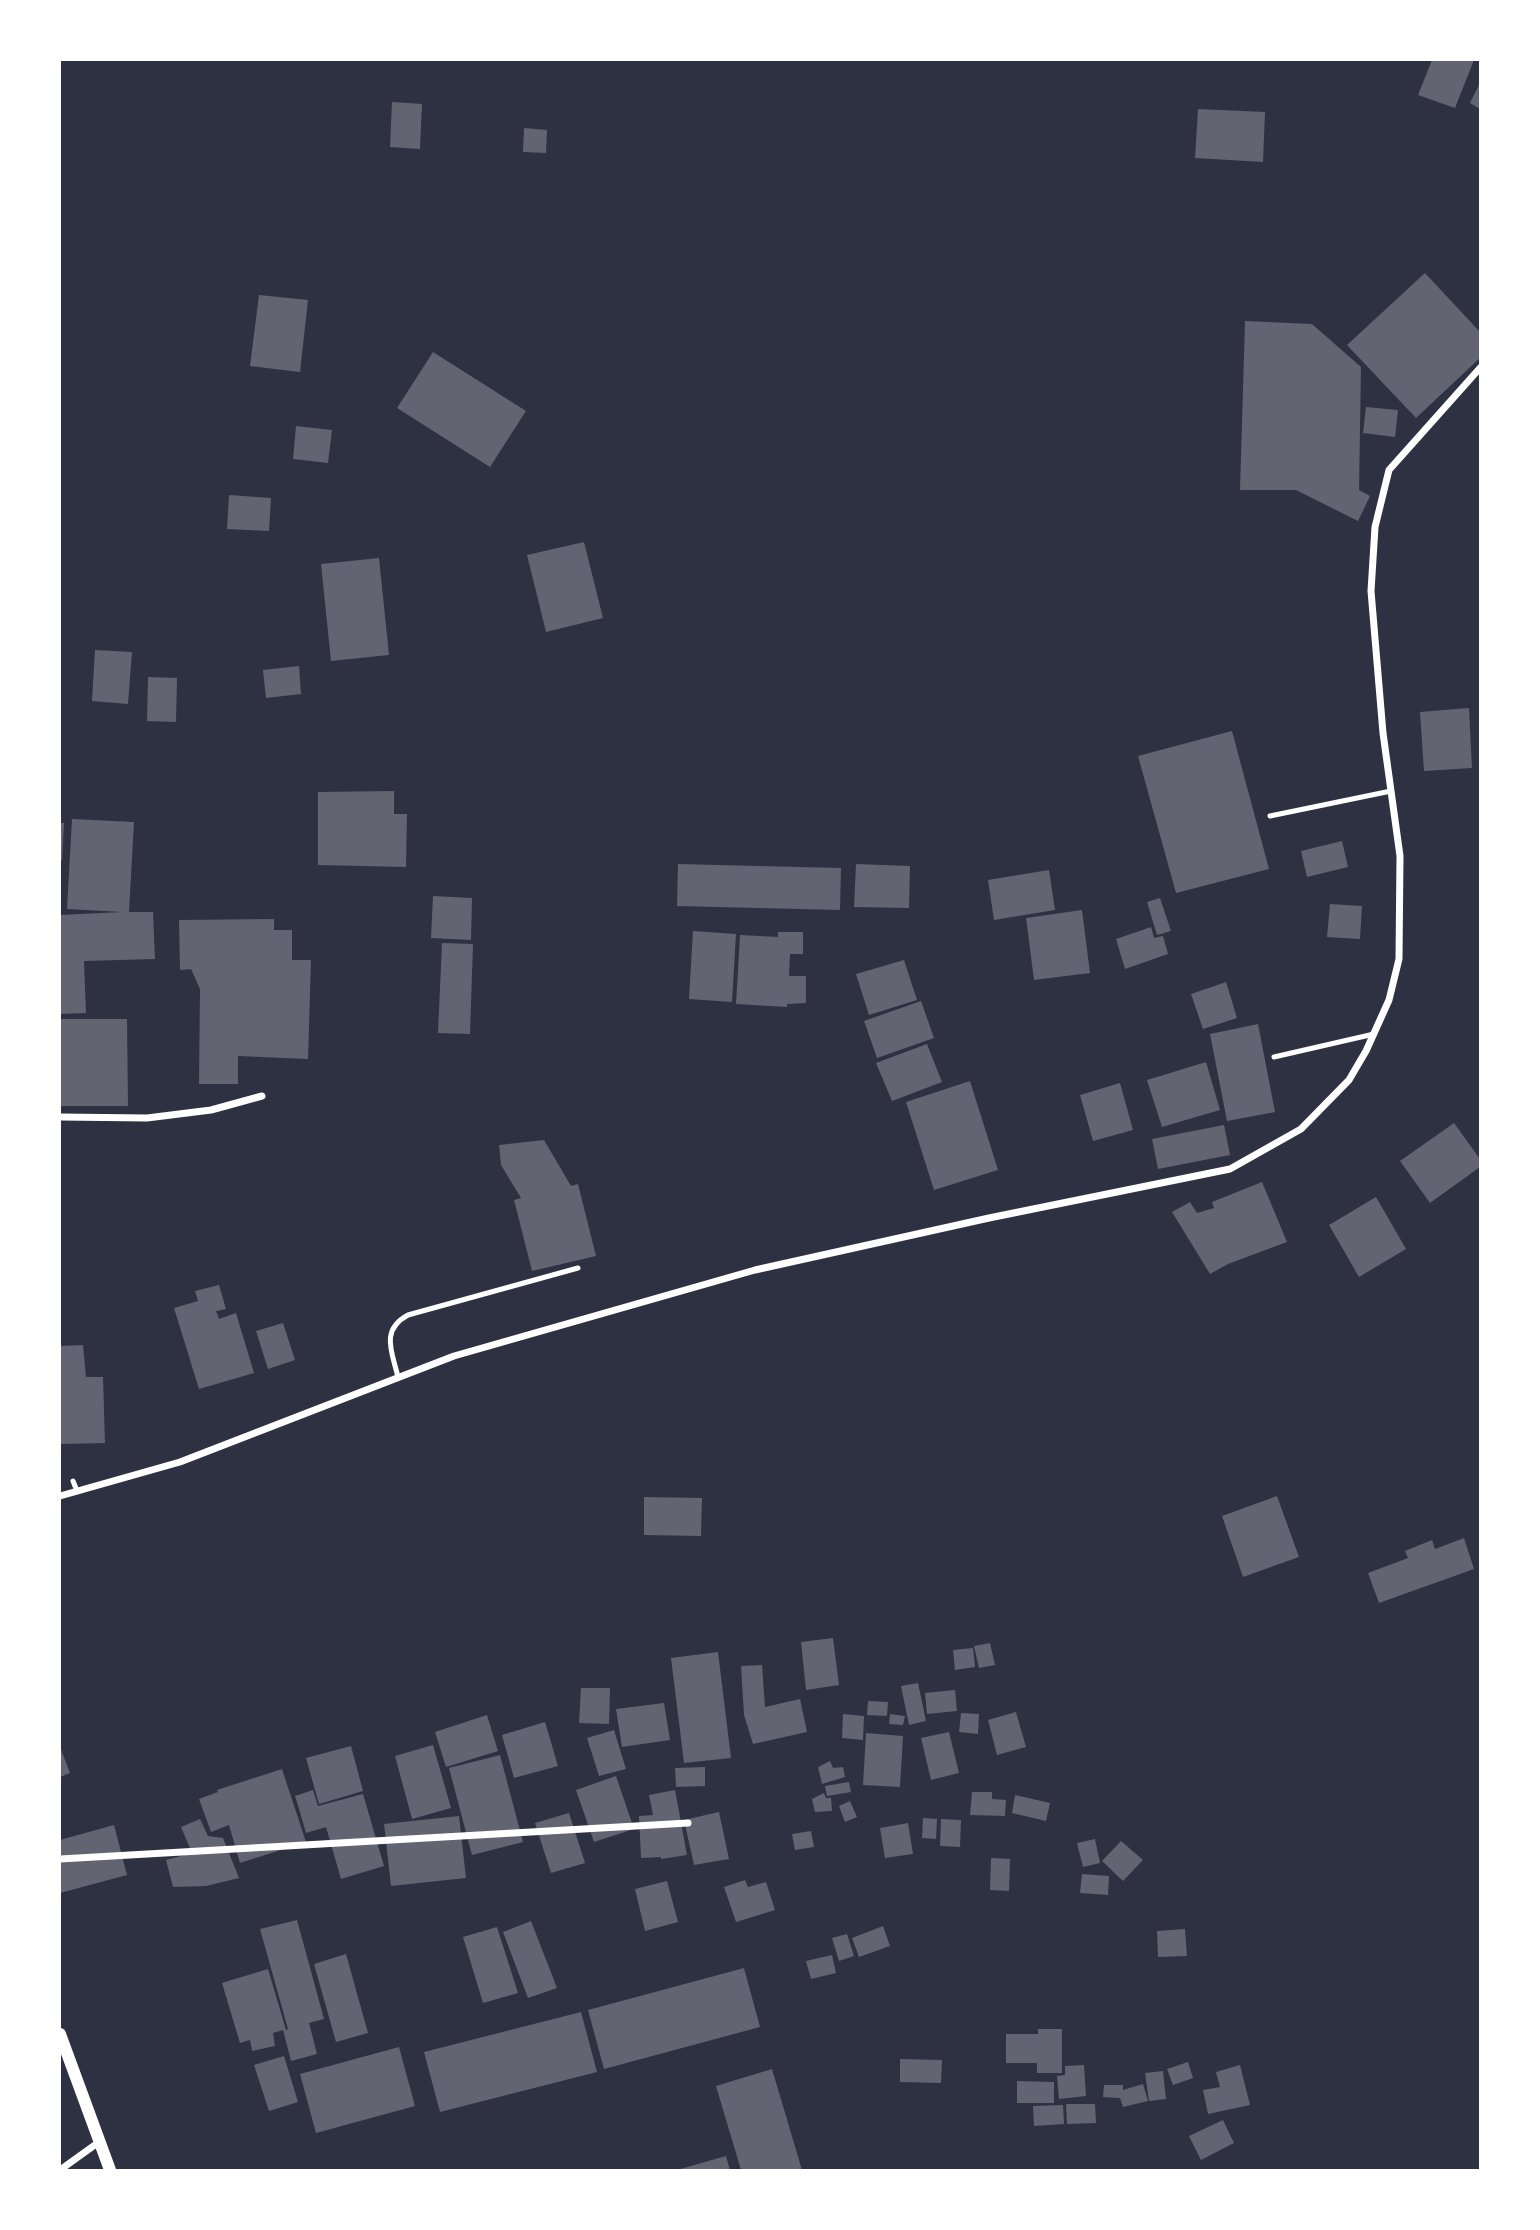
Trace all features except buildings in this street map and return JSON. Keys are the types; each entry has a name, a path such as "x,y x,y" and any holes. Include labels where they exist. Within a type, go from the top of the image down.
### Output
{"street":[{"path":"60,1496 180,1462 454,1356 755,1270 989,1218 1230,1169 1301,1129 1349,1080 1389,1000 1399,959 1400,856 1382,733 1371,591 1375,527 1389,470 1480,368"},
{"path":"60,1117 147,1118 211,1110 262,1096"},
{"path":"60,1859 688,1823"},
{"path":"60,2034 110,2171"},
{"path":"60,2171 99,2142"}],"lane":[{"path":"1270,816 1391,791"},
{"path":"1274,1057 1374,1034"},
{"path":"398,1377 389,1341 390,1334 399,1320 408,1315 578,1268"},
{"path":"73,1481 77,1491"}]}
